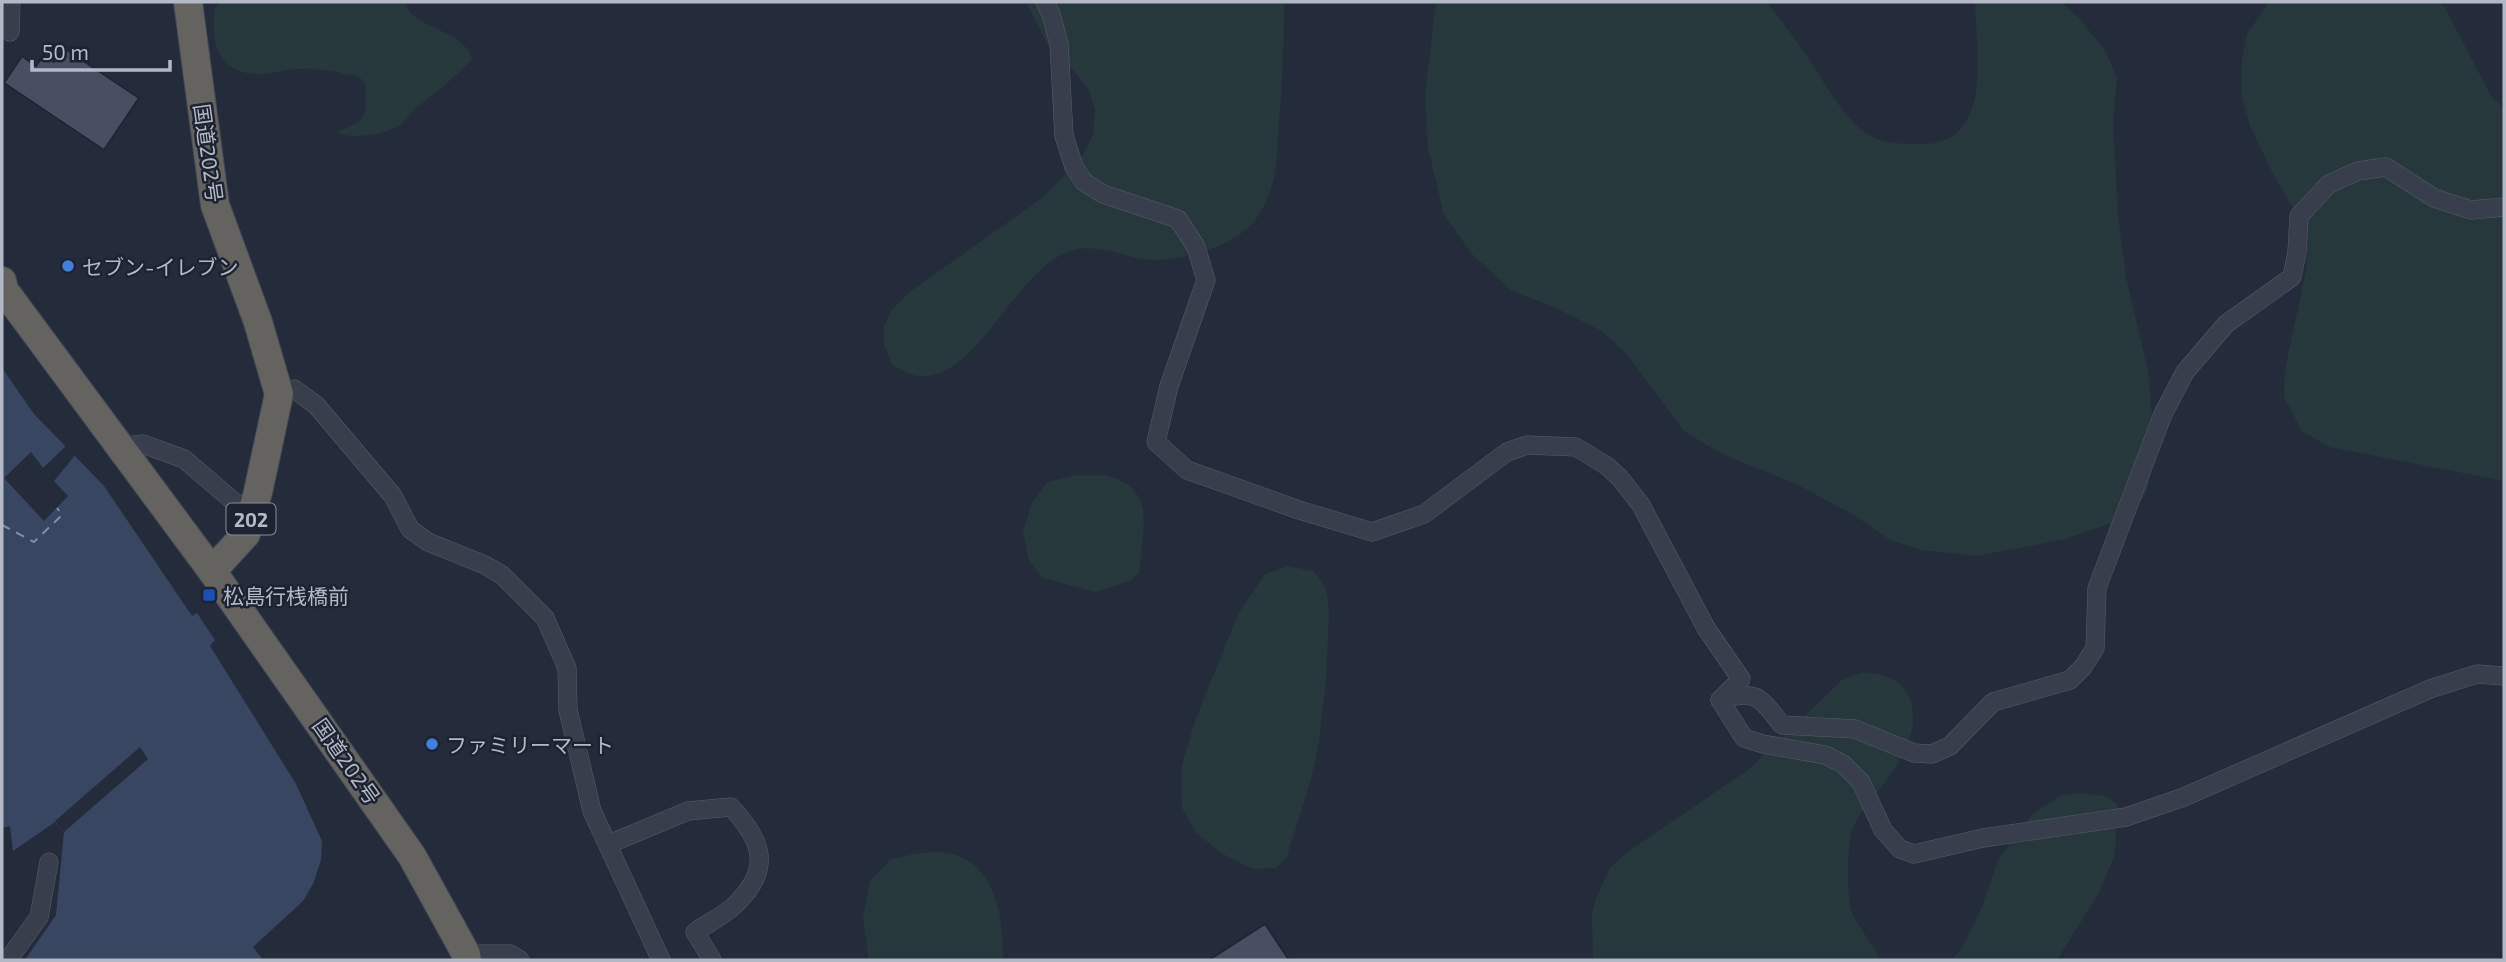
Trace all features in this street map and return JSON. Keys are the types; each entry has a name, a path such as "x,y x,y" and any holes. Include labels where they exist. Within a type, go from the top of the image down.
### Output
{"highway":[{"name":"国道202号","path":"188,2 215,205 258,322 279,394 246,534 212,571"},
{"name":"国道202号","path":"2,281 4,290 212,571 412,856 466,957"}],"street":[{"path":"10,32 11,2"},
{"path":"1045,2 1059,44 1064,136 1074,167 1084,182 1103,194 1178,219 1196,247 1206,280 1169,386 1156,442 1187,470 1299,510 1372,532 1424,514 1507,452 1527,445 1576,447 1607,466 1641,505 1706,628 1741,679 1720,700"},
{"path":"1720,700 1744,693 1761,700 1782,725 1855,729 1914,754 1932,754 1950,746 1993,702 2070,680 2083,667 2095,648 2096,588 2163,414 2185,372 2226,324 2292,276 2297,252 2299,216 2329,184 2358,171 2386,167 2434,198 2471,210 2504,207"},
{"path":"279,394 294,389 316,405 393,496 410,529 428,542 485,565 502,575 545,618 567,668 568,710 592,811 661,960"},
{"path":"119,447 143,444 184,459 252,517"},
{"path":"1720,700 1744,738 1825,755 1843,764 1861,782 1883,830 1899,849 1914,853 1983,838 2126,817 2184,797 2430,688 2477,674 2504,676"},
{"path":"609,844 688,811 731,807 744,821 761,856 759,872 736,904 695,932 712,960"},
{"path":"8,960 39,917 49,862"},
{"path":"466,957 510,954 520,960"}],"shaded area":[{"path":"220,2 405,2 414,16 463,44 472,59 395,128 349,136 337,132 361,120 364,115 365,83 356,75 320,70 295,69 251,74 233,68 219,53 215,42 214,9"},
{"path":"1026,2 1284,2 1281,101 1272,186 1267,200 1249,227 1206,251 1157,260 1088,248 1070,251 1050,262 1031,279 977,344 958,362 939,373 918,376 893,366 884,345 884,326 892,310 911,291 1042,198 1081,158 1093,135 1095,110 1089,90 1049,47"},
{"path":"1436,2 1767,2 1840,106 1863,131 1882,141 1919,144 1943,140 1960,130 1970,113 1976,92 1978,69 1975,2 2061,2 2080,19 2106,52 2117,79 2113,121 2118,216 2126,277 2148,371 2155,450 2146,494 2130,517 2065,539 1977,556 1922,550 1892,541 1854,515 1798,485 1720,453 1684,431 1626,353 1600,330 1552,306 1512,291 1472,254 1444,215 1428,148 1425,94"},
{"path":"2269,2 2439,2 2445,8 2491,96 2504,109 2504,481 2329,447 2302,431 2284,397 2285,369 2306,271 2304,226 2273,174 2250,126 2241,94 2242,59 2247,34"},
{"path":"1077,475 1111,477 1126,484 1136,493 1141,503 1144,516 1140,572 1130,581 1095,592 1043,578 1029,560 1023,531 1031,505 1047,482"},
{"path":"1288,566 1313,571 1323,583 1327,595 1329,614 1326,679 1319,743 1311,780 1286,859 1276,868 1252,869 1223,854 1196,833 1182,808 1181,768 1195,721 1238,614 1265,574"},
{"path":"1863,672 1897,682 1907,692 1913,713 1913,726 1904,753 1856,821 1850,843 1848,876 1851,908 1856,921 1881,960 1593,960 1592,914 1596,898 1610,868 1629,851 1748,770 1842,680"},
{"path":"2082,793 2106,796 2117,804 2115,854 2099,893 2057,960 1951,960 1962,948 1981,909 1999,858 2032,815 2061,795"},
{"path":"920,853 953,854 980,871 995,897 1002,929 1003,960 869,960 863,919 870,881 891,859"}],"water":[{"path":"2,368 34,414 104,486 192,616 197,613 215,640 210,646 296,784 322,841 321,860 313,884 303,901 253,947 263,960 25,960 56,915 64,832 55,822 13,851 10,826 2,828"}],"pier":[{"path":"68,444 77,453 54,481 68,496 44,521 4,478 31,452 43,468"},
{"path":"140,747 148,759 64,832 55,821"}],"building":[{"path":"64,48 139,98 104,150 4,83 22,56 36,66 43,55 54,62"},
{"path":"1265,924 1289,960 1209,960"}],"ferry route":[{"path":"2,525 34,542 62,515 57,508"}],"place":[{"name":"セブン-イレブン","path":"68,266"},
{"name":"松島行桟橋前","path":"209,595"},
{"name":"ファミリーマート","path":"432,744"}]}
